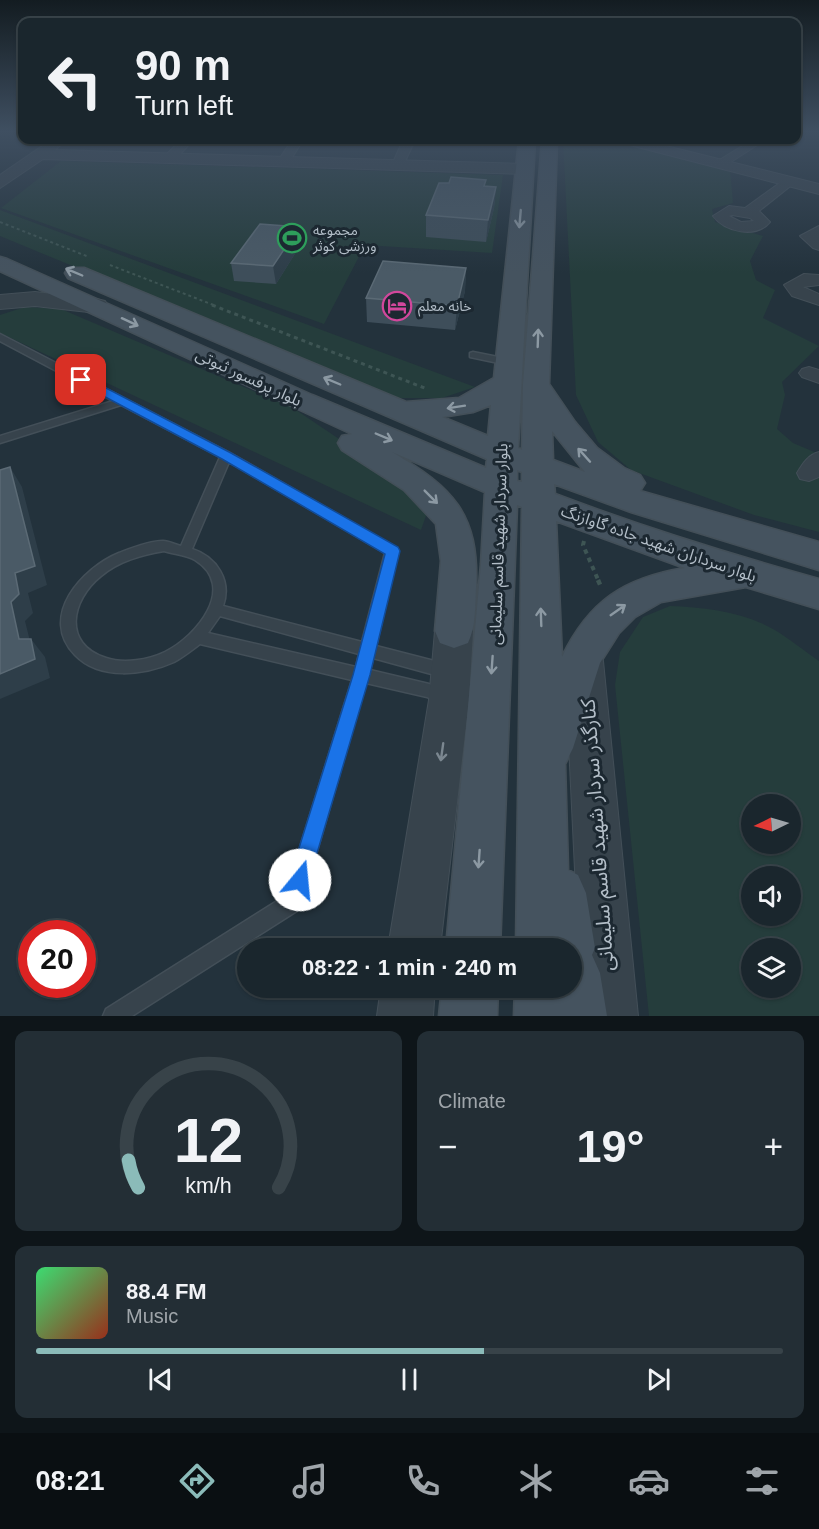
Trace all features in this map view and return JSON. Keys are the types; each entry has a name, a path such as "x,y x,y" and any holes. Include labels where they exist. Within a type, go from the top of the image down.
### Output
{"main road":[{"name":"بلوار سردار شهید قاسم سلیمانی","path":"525,178 517,376 536,466 538,501 543,938"},
{"name":"بلوار سردار شهید قاسم سلیمانی","path":"474,938 500,564 501,469 517,376 545,178"},
{"name":"بلوار پرفسور ثبوتی","path":"2,256 97,306 320,410 501,469"},
{"name":"بلوار پرفسور ثبوتی","path":"2,256 399,409 501,469"},
{"path":"399,409 456,408 487,398 517,376 595,466 613,477 724,517 746,555 642,595 612,614 597,630 583,655 542,775 566,938"},
{"path":"320,410 346,439 394,466 429,494 446,513 457,536 458,582 454,631"},
{"name":"بلوار سرداران شهید جاده گاوازنگ","path":"501,469 536,466 644,504 746,555 813,596"},
{"name":"بلوار سرداران شهید جاده گاوازنگ","path":"501,469 538,501 746,555 819,556"},
{"path":"468,1016 469,998"},
{"path":"543,998 543,1016"},
{"path":"575,998 578,1016"}],"street":[{"path":"778,178 819,189"},
{"path":"749,212 788,181"},
{"path":"819,231 808,236 819,245"},
{"path":"0,302 8,286 2,256"},
{"path":"819,280 798,280 793,285 798,292 819,300"},
{"path":"0,302 35,299 97,306"},
{"path":"415,938 451,687 454,631"},
{"name":"کنارگذر سردار شهید قاسم سلیمانی","path":"583,655 610,1016"}],"lane":[{"path":"0,337 226,456 392,551 361,675 293,902 113,1016"},
{"path":"473,355 517,376"},
{"path":"0,440 122,401"},
{"path":"186,549 226,456"},
{"path":"164,546 186,549 204,558 216,572 221,590 217,610 198,637 175,654 148,665 120,668 95,663 77,651 68,633 69,612 78,592 94,573 116,559 140,550 164,546"},
{"path":"217,610 366,650 451,687"},
{"path":"198,637 429,691 451,687"}],"path":[{"path":"0,222 433,391"}],"green space":[{"name":"مجموعه ورزشی کوثر","path":"39,178 503,178 492,253 365,245 324,324 1,208"},
{"path":"565,178 731,178 733,203 712,209 715,222 763,236 750,261 756,280 775,290 763,318 819,346 782,382 785,395 777,429 793,443 819,454 819,532 754,515 631,470 598,442 576,395"},
{"path":"0,210 475,387 442,398 392,398 0,236"},
{"path":"25,307 61,309 293,408 360,453 428,510 421,530 0,333 0,315"},
{"path":"670,606 710,609 749,618 785,636 819,661 819,1016 649,1016 615,685 620,652 643,617"}],"building":[{"path":"451,178 467,178 486,180 484,186 496,187 488,220 426,215 439,183 449,183"},
{"path":"260,224 299,227 273,266 231,263"},
{"path":"383,261 466,268 457,306 366,298"},
{"path":"10,467 35,566 15,573 19,594 11,602 19,639 31,639 35,659 0,674 0,470"}],"place":[{"name":"مجموعه ورزشی کوثر","path":"292,238"},
{"name":"خانه معلم","path":"397,306"}],"route":[{"path":"81,380 226,456 392,551 361,675 300,880"}]}
